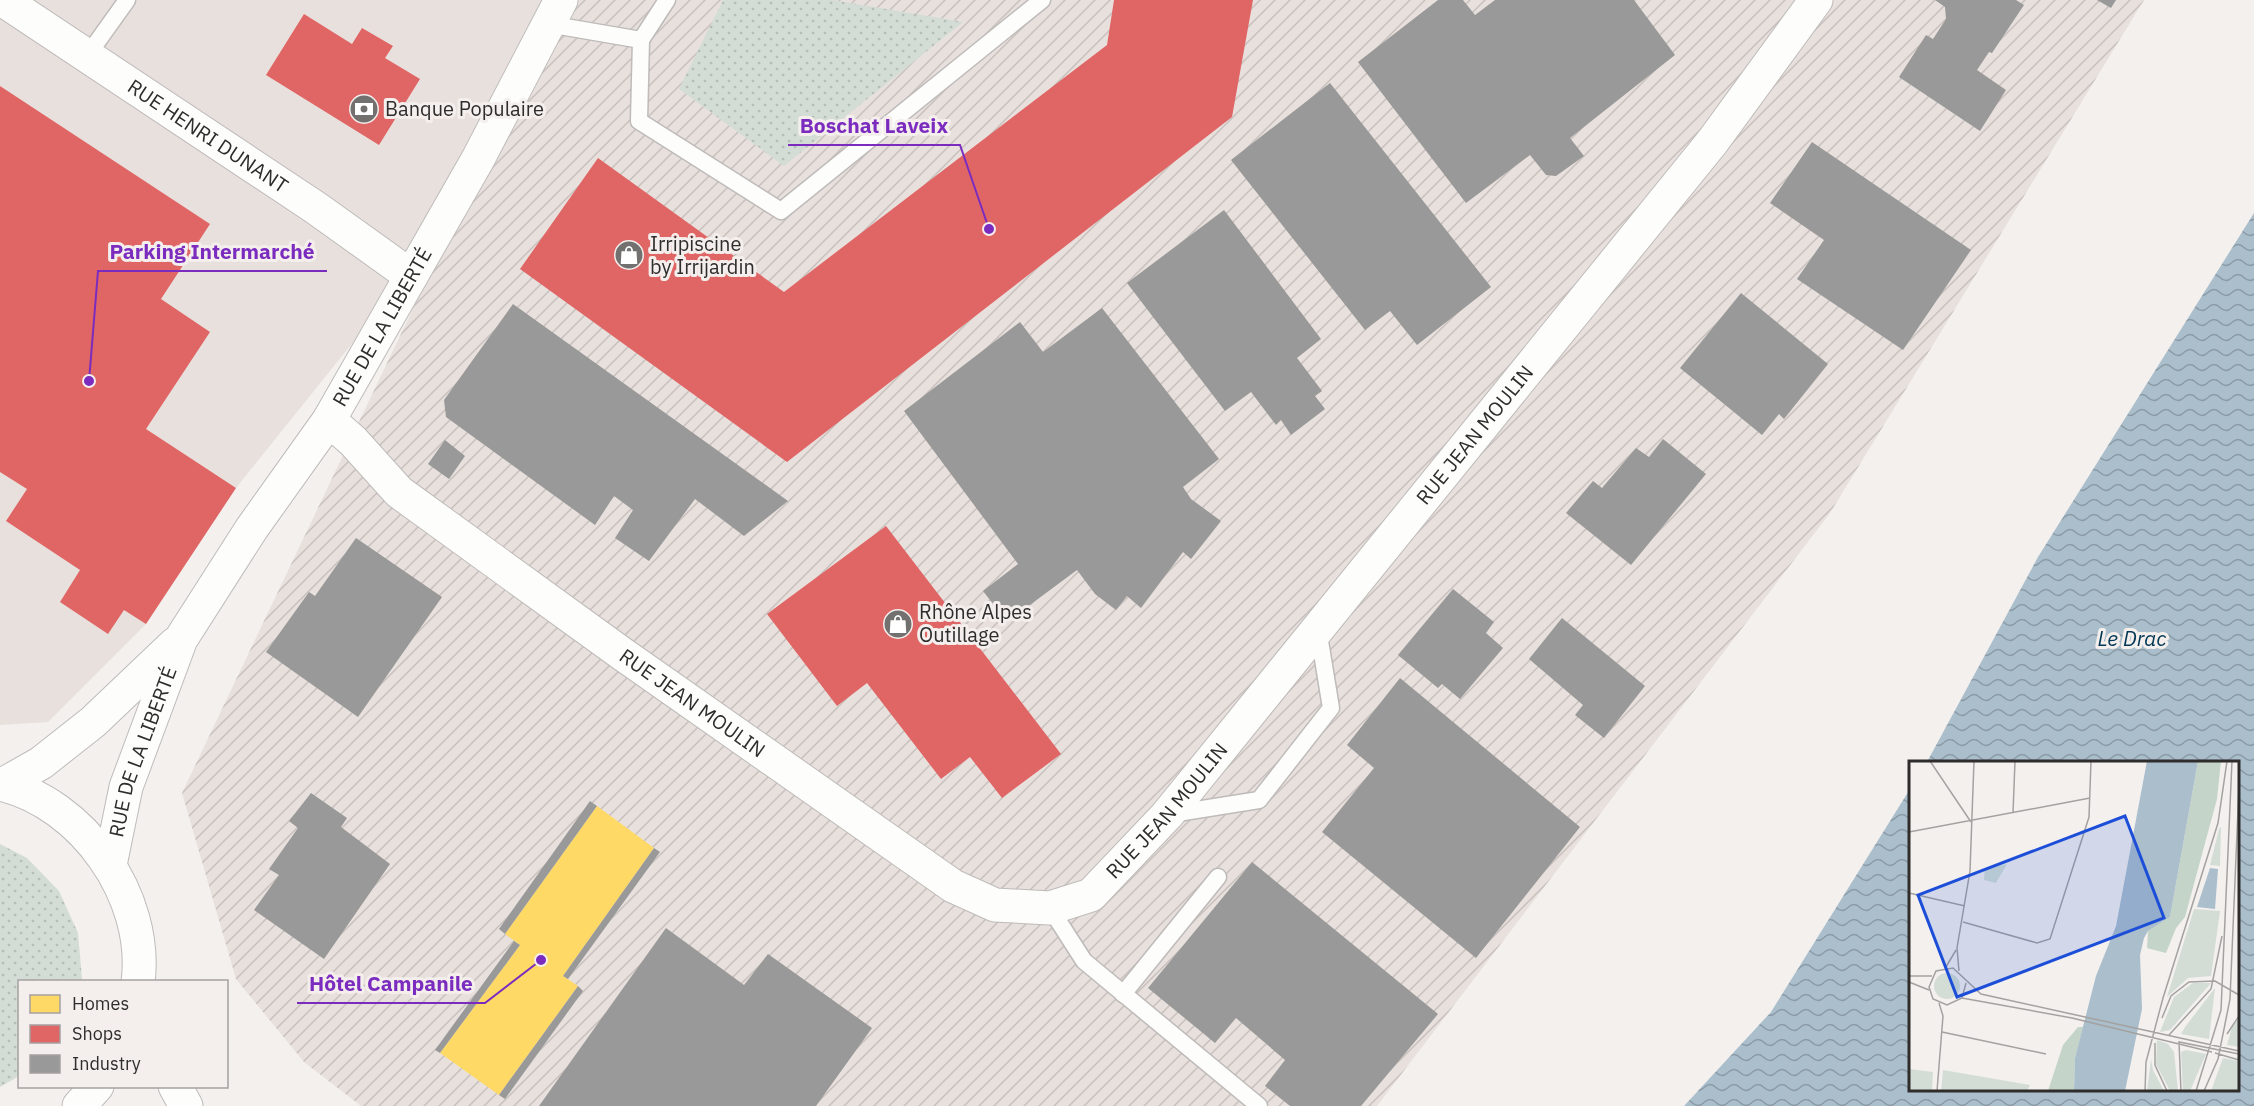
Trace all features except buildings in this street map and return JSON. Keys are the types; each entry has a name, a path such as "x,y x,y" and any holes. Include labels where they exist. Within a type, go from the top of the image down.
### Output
{"street":[{"name":"RUE HENRI DUNANT","path":"3,0 316,208 411,276"},
{"name":"RUE JEAN MOULIN","path":"329,420 353,441 399,492 621,653 953,886 995,905 1050,909 1091,895 1167,814 1713,141 1816,0"},
{"name":"RUE DE LA LIBERTÉ","path":"110,865 126,787 181,639 252,528 329,420 478,159 555,12"},
{"name":"RUE DE LA LIBERTÉ","path":"2,784 41,763 93,722 181,639"},
{"path":"2,784 36,797 64,815 89,838 110,865 127,899 137,935 138,980"},
{"path":"79,1106 95,1088"},
{"path":"176,1088 186,1106"}],"lane":[{"path":"87,56 127,0"},
{"path":"667,0 641,40 639,121 781,211 1042,0"},
{"path":"555,12 641,40"},
{"path":"1167,814 1259,800 1331,708 1318,629"},
{"path":"1123,994 1218,877"},
{"path":"1050,909 1084,962 1259,1106"}],"shaded area":[{"path":"0,0 557,0 461,208 236,488 146,624 48,722 0,725"},
{"path":"557,0 2144,0 1830,513 1377,1106 361,1106 304,1062 236,979 182,793 461,208"},
{"path":"723,0 833,0 963,22 784,166 679,89"},
{"path":"0,844 27,858 59,891 78,933 82,979 18,980 18,1077 0,1087"}],"water":[{"name":"Le Drac","path":"2254,213 2254,1106 1684,1106 1771,1012 1909,791 1909,1091 2239,1091 2239,761 1928,761 2038,557"}],"place":[{"name":"Banque Populaire","path":"364,109"},
{"name":"Boschat Laveix","path":"989,229"},
{"name":"Irripiscine by Irrijardin","path":"629,255"},
{"name":"Parking Intermarché","path":"89,381"},
{"name":"Rhône Alpes Outillage","path":"898,624"},
{"name":"Hôtel Campanile","path":"541,960"}]}
